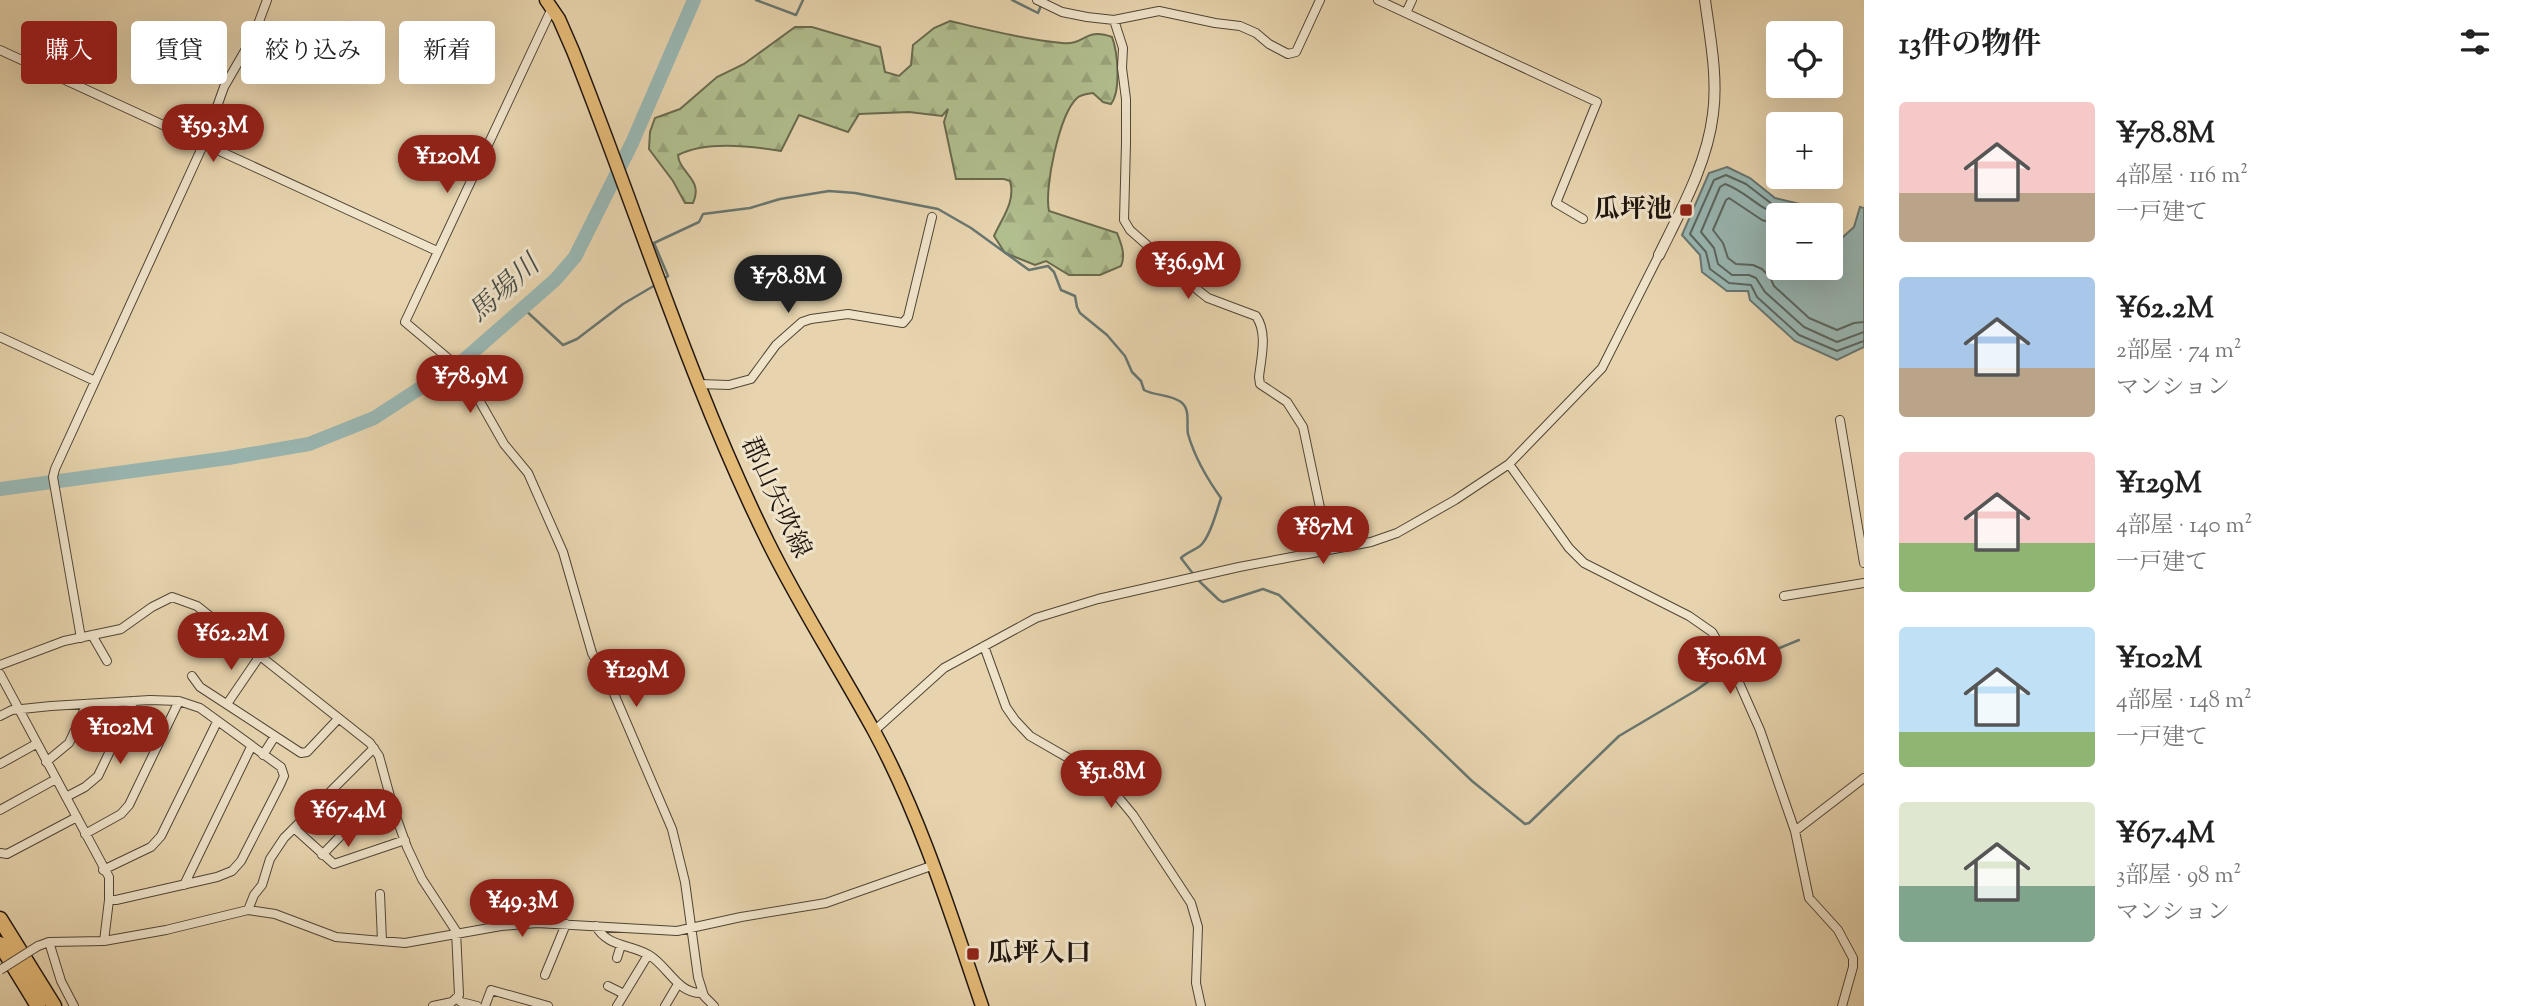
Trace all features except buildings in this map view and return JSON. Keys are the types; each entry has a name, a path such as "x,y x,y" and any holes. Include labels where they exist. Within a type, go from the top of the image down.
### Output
{"highway":[{"path":"0,919 54,1006"},
{"path":"0,944 38,1006"}],"main road":[{"name":"郡山矢吹線","path":"549,4 573,51 731,461 768,542 808,619 874,731 902,790 934,865 982,1006"}],"street":[{"path":"81,638 53,477 57,462 204,143 224,87 254,35 267,0"},
{"path":"1037,0 1066,13 1114,20 1159,11 1240,26 1288,54 1296,52 1320,0"},
{"path":"1378,0 1597,102 1556,203 1583,219"},
{"path":"1406,13 1412,0"},
{"path":"874,731 927,681 967,654 1036,618 1069,607 1239,567 1371,542 1397,533 1455,500 1509,464 1602,368 1659,255 1704,156 1715,91 1705,0"},
{"path":"549,4 405,322 462,370 504,444 528,473 563,552 592,653 612,689 672,829 685,882 690,929 703,993 714,1006"},
{"path":"1114,20 1123,48 1122,68 1126,99 1124,220 1130,230 1208,298 1256,316 1260,321 1263,332 1259,377 1261,384 1287,402 1303,427 1329,550"},
{"path":"0,50 204,143 290,186 437,251"},
{"path":"699,383 729,385 751,379 776,345 802,322 811,319 848,314 903,323 908,317 932,217"},
{"path":"0,337 95,381"},
{"path":"1840,420 1864,563"},
{"path":"1509,464 1569,548 1584,563 1689,616 1712,632 1746,696 1795,831 1809,898 1838,930 1853,958 1842,1006"},
{"path":"1784,596 1864,583"},
{"path":"0,665 64,640 121,629 152,607 172,597 197,606 338,719 379,756 405,840 422,879 457,935 457,999"},
{"path":"92,635 107,661"},
{"path":"984,646 1006,707 1015,720 1030,736 1096,774 1106,783 1133,815 1191,903 1198,927 1196,975 1201,1006"},
{"path":"227,704 259,657"},
{"path":"0,674 108,877 109,900 104,941"},
{"path":"192,676 200,687 301,753 307,752 338,719"},
{"path":"0,716 18,709 134,701 179,701 200,708 278,765 284,776 242,861 226,875 109,900"},
{"path":"66,797 94,781 105,765 134,701"},
{"path":"85,834 126,810 179,701"},
{"path":"46,762 69,743 87,704"},
{"path":"103,870 151,847 161,836 217,722"},
{"path":"263,755 275,736"},
{"path":"0,764 36,744"},
{"path":"184,885 251,747"},
{"path":"248,910 262,885 272,856 284,838 373,748"},
{"path":"1795,831 1864,778"},
{"path":"0,810 56,779"},
{"path":"0,853 7,854 76,817"},
{"path":"322,855 353,823"},
{"path":"294,828 329,862 339,864 405,840"},
{"path":"0,970 49,942 104,941 166,930 248,910 275,914 336,937 405,943 501,926 537,923 690,929 741,916 825,903 934,865"},
{"path":"380,894 382,942"},
{"path":"545,975 566,924"},
{"path":"596,926 604,938 648,955 678,984 695,993 703,993"},
{"path":"49,942 61,981 74,1006"},
{"path":"617,958 621,945"},
{"path":"617,1006 648,955"},
{"path":"665,1006 678,984"},
{"path":"608,986 624,995"},
{"path":"485,1006 491,990 548,1006"},
{"path":"433,1006 457,999"},
{"path":"457,999 461,1003 477,1006"}],"green space":[{"path":"950,21 1019,37 1062,43 1076,42 1096,34 1112,37 1118,72 1114,98 1111,104 1103,102 1093,93 1085,94 1077,98 1070,107 1054,153 1048,201 1049,211 1117,233 1123,253 1121,266 1100,275 1069,275 1046,261 1035,265 1005,253 994,236 1010,202 1010,181 956,179 944,122 948,109 942,116 909,112 859,114 848,132 799,115 781,151 715,146 678,155 695,188 693,203 685,203 673,181 649,149 650,132 655,118 680,109 717,77 744,64 795,27 812,27 880,47 885,72 899,76 911,65 913,45 934,28"}],"water":[{"name":"瓜坪池","path":"1727,167 1750,178 1775,198 1796,203 1766,203 1766,280 1843,280 1843,237 1854,227 1860,207 1864,208 1864,347 1837,360 1795,341 1750,300 1748,291 1727,291 1702,272 1700,255 1682,235 1709,173"}],"waterway":[{"name":"馬場川","path":"0,489 228,458 309,444 374,418 465,359 555,280 575,257 632,143 694,0"},
{"path":"756,0 796,15 803,0"},
{"path":"1012,0 1038,13 1042,3"},
{"path":"663,280 668,276 654,243 699,222 703,214 750,208 780,199 829,191 855,193 938,209 971,228 1029,270 1048,266 1054,272 1061,290 1075,296 1080,313 1107,335 1125,356 1144,390 1177,399 1186,409 1191,442 1202,467 1221,498 1204,542 1181,558 1194,575"},
{"path":"523,308 563,345 577,339 623,304 657,284"},
{"path":"1198,580 1223,602 1263,589 1279,595 1472,781 1525,824 1619,736 1695,691 1723,671 1799,640"}],"place":[{"name":"瓜坪池","path":"1686,210"},
{"name":"瓜坪入口","path":"973,954"}]}
